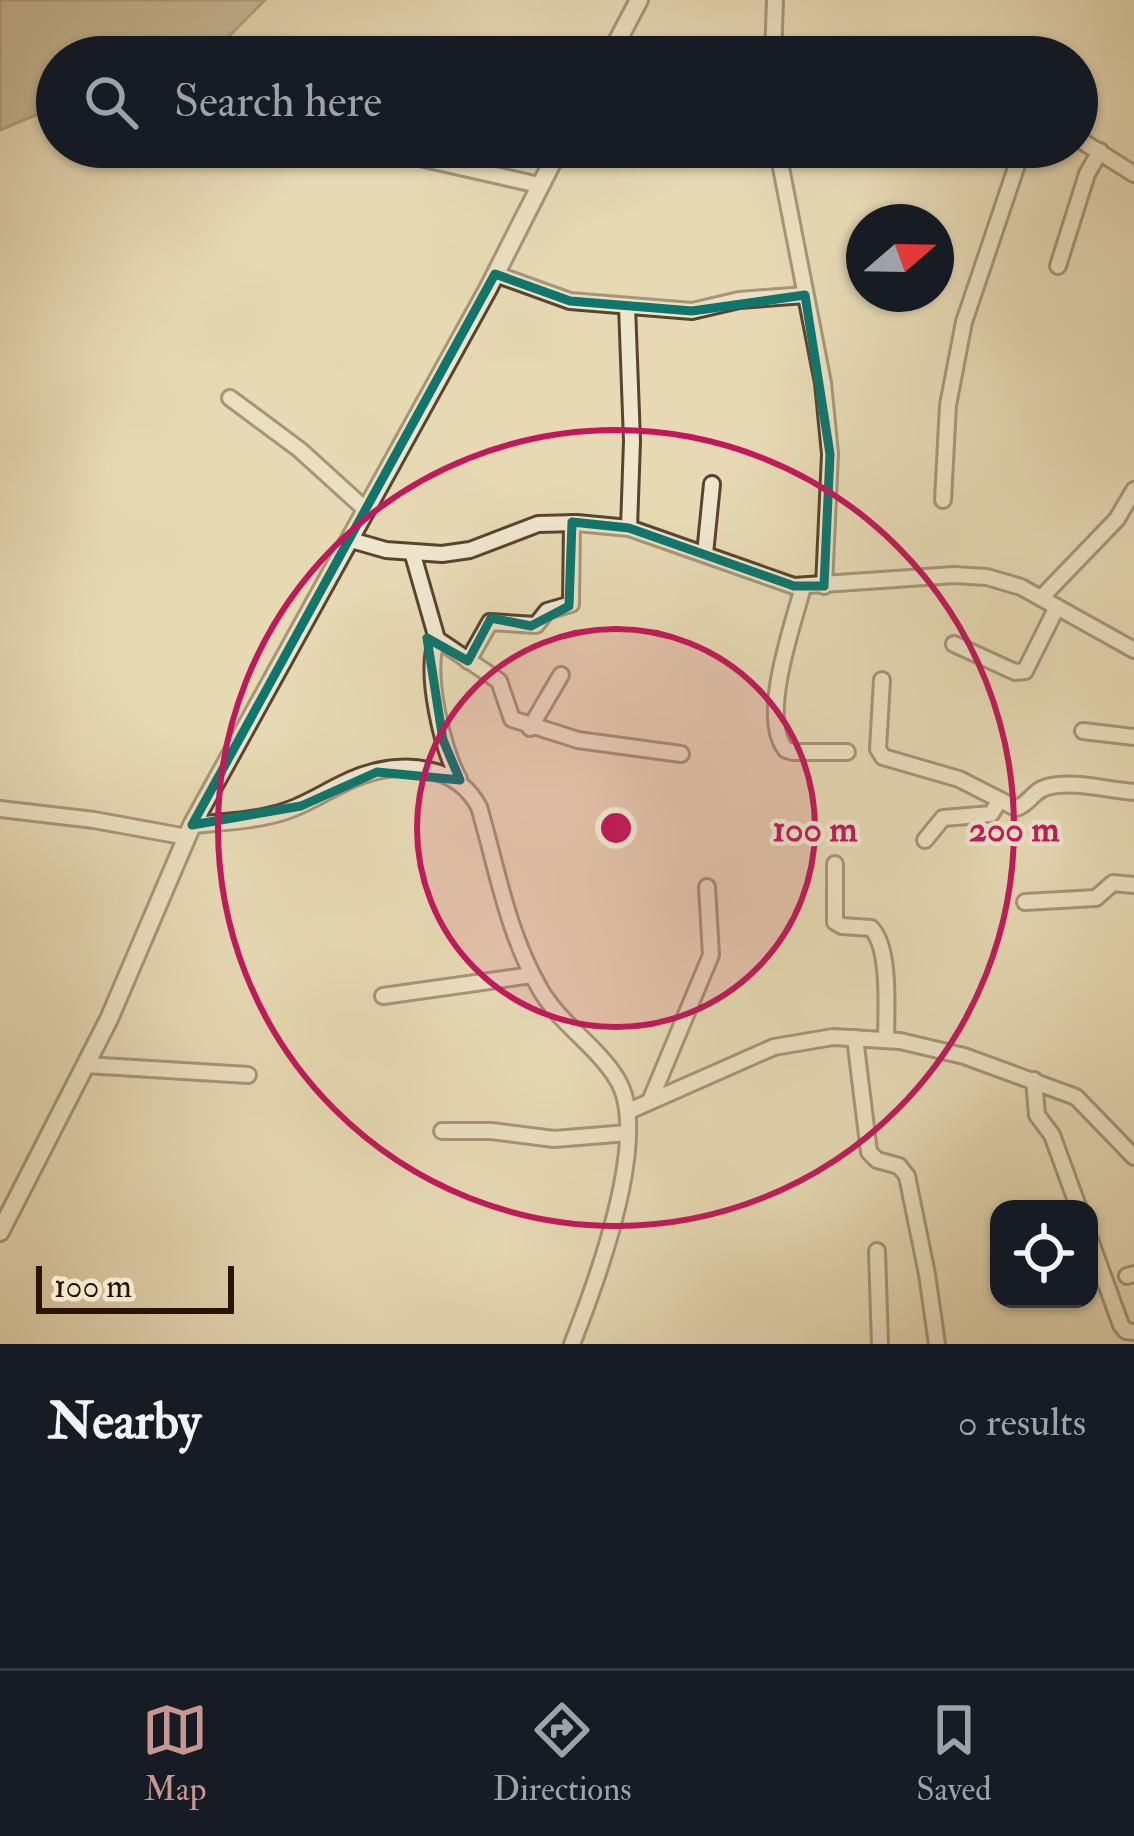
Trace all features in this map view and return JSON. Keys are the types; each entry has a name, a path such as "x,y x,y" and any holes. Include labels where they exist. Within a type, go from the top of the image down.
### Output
{"street":[{"path":"620,36 639,0"},
{"path":"773,36 775,0"},
{"path":"1098,155 1100,151 1134,174"},
{"path":"464,168 539,185"},
{"path":"0,1232 86,1065 190,831 548,168"},
{"path":"782,168 823,383 830,454 824,586"},
{"path":"944,500 948,405 959,343 980,265 1015,168"},
{"path":"1058,266 1090,168"},
{"path":"495,274 550,297 627,306 704,311 739,300 805,295"},
{"path":"627,306 632,441 629,528"},
{"path":"230,398 300,450 366,510"},
{"path":"705,554 712,484"},
{"path":"1041,598 1117,519 1134,490"},
{"path":"351,539 413,555 457,552 538,524 572,523 629,528 803,587 969,575 1004,581 1134,650"},
{"path":"468,661 490,622 536,626 547,611 571,604 572,523"},
{"path":"413,555 430,628 437,639 499,681 508,713 530,728 578,740 681,754"},
{"path":"803,587 781,675 777,738 793,752 847,752"},
{"path":"954,644 1015,672 1025,671 1057,607"},
{"path":"437,639 434,682 443,740 460,780 479,806 502,897 532,976 560,1017 615,1075 629,1111 607,1250 572,1343 584,1344"},
{"path":"530,728 561,675"},
{"path":"882,680 880,754 959,779 1023,807 1037,790 1057,785 1134,792"},
{"path":"1083,731 1134,737"},
{"path":"0,809 190,831 280,814 377,772 414,768 460,780"},
{"path":"925,840 944,818 991,814 1000,800"},
{"path":"835,864 835,922 871,928 879,936 886,986 886,1040"},
{"path":"1025,902 1096,898 1113,883 1134,885"},
{"path":"650,1101 711,955 707,887"},
{"path":"383,996 532,976"},
{"path":"855,1038 869,1152 899,1166 907,1176 937,1344"},
{"path":"629,1111 774,1047 806,1039 886,1040 932,1047 1076,1096 1134,1157"},
{"path":"86,1065 248,1075"},
{"path":"1034,1079 1037,1115 1052,1135 1076,1200"},
{"path":"442,1132 554,1138 628,1133"},
{"path":"878,1251 880,1344"},
{"path":"1098,1262 1121,1325 1134,1332"}],"highlighted area":[{"path":"495,274 570,301 692,311 805,295 830,454 824,586 794,586 629,528 572,522 569,606 531,626 491,618 468,661 427,638 443,740 460,780 377,772 301,806 192,825"}],"shaded area":[{"path":"0,0 265,0 229,36 36,36 36,115 0,130"}]}
